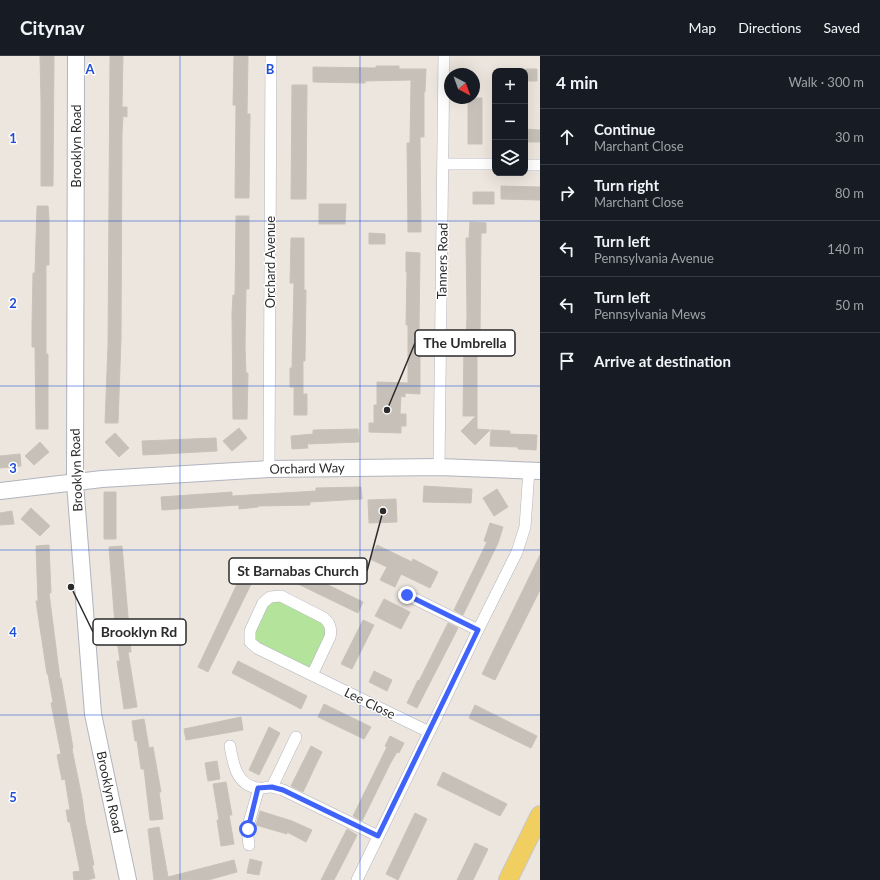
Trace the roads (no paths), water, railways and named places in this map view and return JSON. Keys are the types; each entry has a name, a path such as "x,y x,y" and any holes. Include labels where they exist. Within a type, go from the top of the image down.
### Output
{"main road":[{"path":"508,880 540,815"}],"street":[{"name":"Brooklyn Road","path":"76,56 74,483 93,714 128,880"},
{"name":"Orchard Avenue","path":"269,469 271,56"},
{"name":"Tanners Road","path":"440,467 444,56"},
{"path":"443,164 492,164"},
{"path":"528,165 540,165"},
{"name":"Orchard Way","path":"0,492 135,476 269,469 440,467 535,470"},
{"path":"357,880 520,544 525,527 535,470"},
{"path":"407,595 478,630"},
{"name":"Lee Close","path":"312,674 330,637 330,624 324,618 281,596 270,597 263,603 250,631 250,642 257,648 429,732"},
{"path":"272,787 296,737"},
{"path":"230,746 234,769 248,784 258,788 272,787 283,790 378,836"},
{"path":"249,845 248,829 258,788"}],"place":[{"name":"The Umbrella","path":"387,410"},
{"name":"St Barnabas Church","path":"383,511"},
{"name":"Brooklyn Rd","path":"71,587"}]}
